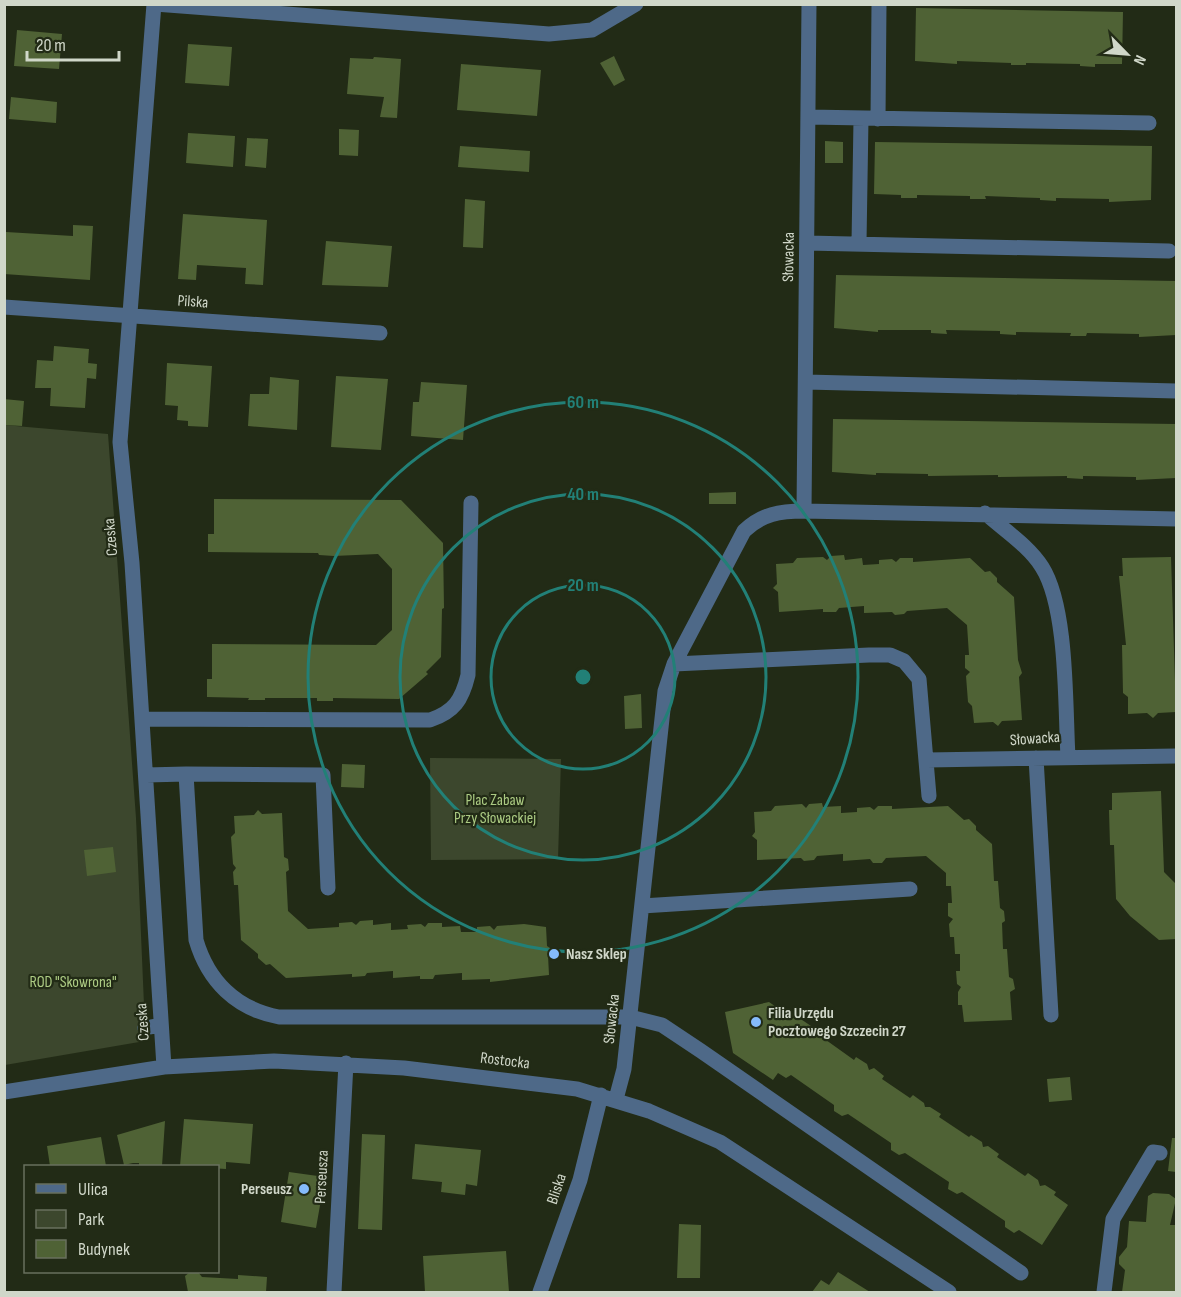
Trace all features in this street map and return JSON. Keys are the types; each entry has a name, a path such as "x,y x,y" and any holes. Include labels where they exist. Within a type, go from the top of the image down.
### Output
{"street":[{"path":"154,4 549,34 592,30 628,7"},
{"name":"Czeska","path":"154,4 129,316 114,442 142,719 146,775 140,794 164,1067"},
{"name":"Słowacka","path":"804,511 809,4"},
{"path":"878,119 879,4"},
{"path":"809,117 1149,123"},
{"path":"859,243 861,119"},
{"path":"807,243 1168,250"},
{"name":"Pilska","path":"4,307 380,333"},
{"path":"806,382 1176,391"},
{"path":"142,719 430,720 443,716 454,708 463,695 468,675 471,503"},
{"name":"Słowacka","path":"616,1099 624,1069 665,691 674,664 744,531 754,521 779,511 985,513 1031,554 1051,585 1059,615 1068,757 927,760"},
{"path":"985,513 1176,519"},
{"path":"674,664 890,655 904,661 920,679 929,796"},
{"path":"1068,757 1176,756"},
{"path":"1036,758 1051,1015"},
{"path":"186,774 196,940 202,962 210,975 235,1000 250,1009 279,1017 630,1017 662,1025 1021,1274"},
{"path":"146,775 323,775 328,888"},
{"path":"642,906 910,889"},
{"path":"145,1028 161,1024"},
{"name":"Rostocka","path":"4,1092 164,1067 236,1061 346,1063 513,1080 601,1095 674,1120 720,1142 949,1293"},
{"name":"Perseusza","path":"334,1293 346,1063"},
{"name":"Bliska","path":"540,1293 580,1180 601,1095"},
{"path":"1104,1293 1113,1219 1153,1152 1160,1153"}],"green space":[{"name":"ROD \"Skowrona\"","path":"4,425 108,434 136,818 145,1028 145,1041 5,1065"},
{"name":"Plac Zabaw Przy Słowackiej","path":"430,758 561,759 558,859 431,860"}],"building":[{"path":"916,8 1123,12 1122,64 1095,64 1095,67 1080,66 1080,64 1011,65 1011,63 957,61 957,64 915,61"},
{"path":"17,30 62,34 59,69 14,66"},
{"path":"188,44 232,47 229,86 185,83"},
{"path":"614,56 625,80 614,86 600,63"},
{"path":"374,57 401,59 397,118 380,117 384,97 347,94 350,58 373,59"},
{"path":"461,64 541,70 537,116 457,110"},
{"path":"11,97 57,102 56,123 9,119"},
{"path":"339,129 359,130 358,156 339,155"},
{"path":"188,133 235,136 233,167 186,163"},
{"path":"247,138 268,139 266,168 245,166"},
{"path":"825,141 843,142 843,163 825,163"},
{"path":"875,142 1152,146 1151,200 1109,202 1109,199 1056,198 1056,201 1040,200 1040,198 985,196 986,199 970,199 970,196 917,195 917,198 901,198 901,195 874,194"},
{"path":"460,146 530,151 529,172 458,167"},
{"path":"465,199 485,201 483,248 463,247"},
{"path":"183,214 267,220 263,285 245,284 246,268 197,265 196,280 178,279"},
{"path":"73,225 93,226 90,280 4,274 6,232 73,236"},
{"path":"326,241 392,246 388,287 322,285"},
{"path":"836,275 1176,281 1176,335 1139,337 1139,334 1087,333 1086,336 1070,336 1071,333 1016,332 1016,335 1000,334 1000,331 946,330 947,334 931,333 931,330 878,330 878,332 834,328"},
{"path":"54,346 89,349 88,363 97,364 96,379 87,378 85,408 50,406 51,388 35,388 37,360 53,361"},
{"path":"167,363 212,366 208,427 188,426 188,421 177,420 178,406 165,405"},
{"path":"336,376 388,379 381,450 331,447"},
{"path":"270,377 299,380 297,430 248,426 250,394 269,394"},
{"path":"421,382 467,385 463,440 411,436 413,402 419,402"},
{"path":"4,399 24,401 22,426 4,425"},
{"path":"833,419 1176,424 1176,478 1136,480 1136,477 1083,476 1083,479 1067,478 1067,476 928,476 928,474 876,473 876,475 832,472"},
{"path":"736,492 736,504 709,504 709,493"},
{"path":"214,499 401,500 443,543 444,608 442,609 441,657 426,672 428,674 399,699 333,698 333,701 317,701 317,698 248,700 249,698 207,697 207,679 212,679 212,644 376,645 392,630 392,569 378,554 334,556 318,553 208,552 208,534 214,534"},
{"path":"844,555 845,560 862,558 863,565 879,564 879,560 892,559 896,562 900,558 913,558 913,562 970,558 985,572 990,571 997,578 997,582 1014,597 1018,660 1022,673 1019,677 1022,720 1002,721 998,726 993,722 974,723 972,706 968,702 966,676 970,672 965,668 965,655 969,655 967,625 947,608 907,611 904,614 895,615 892,612 864,613 864,606 839,608 836,612 823,612 823,609 779,612 778,592 773,588 777,584 776,564 793,563 797,558 823,557 827,560 831,556"},
{"path":"1171,557 1176,712 1158,713 1153,718 1147,713 1128,714 1128,697 1123,693 1122,645 1126,645 1119,576 1123,576 1122,558"},
{"path":"641,694 642,728 625,729 624,696"},
{"path":"342,764 365,765 364,788 341,787"},
{"path":"1161,791 1164,872 1176,884 1176,939 1159,940 1130,916 1116,899 1114,845 1110,845 1109,810 1112,810 1112,793"},
{"path":"822,803 823,807 841,806 841,813 857,812 857,808 870,807 874,810 878,806 892,806 892,809 948,806 964,820 969,819 976,826 976,830 992,844 994,881 998,881 1000,908 1004,911 1003,949 1007,949 1009,977 1013,979 1015,989 1010,992 1012,1020 964,1022 962,1005 958,1005 958,992 961,987 957,984 956,971 960,971 960,954 955,954 954,937 950,937 949,924 953,919 948,916 948,903 952,903 951,886 946,886 946,873 926,856 886,858 882,863 873,863 870,859 843,861 843,854 817,856 814,860 804,861 801,858 757,860 757,840 752,836 755,832 754,812 771,811 775,806 802,804 806,808 809,804"},
{"path":"258,810 262,814 282,813 284,857 288,859 289,870 286,872 288,911 308,929 339,927 339,923 352,922 356,925 360,921 373,920 373,925 391,923 391,930 408,929 407,925 421,924 425,927 428,923 442,923 442,927 460,926 461,932 477,932 477,927 490,926 494,930 497,926 524,924 546,927 547,946 553,950 548,955 549,975 490,982 490,979 462,980 462,973 435,975 433,979 420,979 420,976 393,978 393,971 352,977 352,974 286,978 270,964 266,965 258,958 258,954 241,940 238,885 234,885 233,872 236,868 233,864 231,837 235,833 234,816 254,815"},
{"path":"113,847 116,872 87,876 84,850"},
{"path":"769,1002 782,1011 789,1011 811,1026 811,1031 817,1030 828,1037 826,1040 854,1060 856,1057 867,1064 869,1070 874,1068 884,1076 882,1079 910,1098 913,1095 924,1103 925,1107 930,1107 941,1114 939,1117 969,1137 971,1135 982,1142 983,1147 988,1146 999,1154 997,1157 1025,1176 1028,1173 1038,1180 1040,1186 1045,1185 1056,1192 1054,1195 1068,1205 1042,1245 1019,1230 1014,1233 1005,1227 1005,1221 962,1192 957,1194 948,1189 949,1182 905,1153 899,1155 891,1150 891,1143 848,1114 842,1116 834,1111 834,1105 791,1075 786,1078 778,1073 773,1080 733,1053 725,1012"},
{"path":"1070,1077 1072,1100 1049,1102 1047,1079"},
{"path":"184,1119 253,1124 250,1164 226,1162 226,1169 219,1169 219,1165 180,1165"},
{"path":"165,1121 162,1165 133,1163 124,1165 117,1135"},
{"path":"362,1134 385,1135 382,1230 358,1229"},
{"path":"101,1137 106,1165 50,1165 47,1146"},
{"path":"1172,1138 1176,1138 1176,1172 1168,1171"},
{"path":"415,1144 481,1150 477,1186 466,1184 465,1195 441,1192 442,1182 412,1179"},
{"path":"289,1172 325,1177 316,1228 281,1222"},
{"path":"1153,1193 1169,1194 1176,1199 1170,1225 1176,1225 1176,1292 1122,1292 1125,1270 1119,1264 1119,1257 1127,1247 1129,1221 1146,1222 1148,1196"},
{"path":"679,1224 701,1225 700,1278 677,1278"},
{"path":"506,1251 509,1292 425,1292 423,1256"},
{"path":"838,1272 870,1292 812,1292 821,1280 829,1285"},
{"path":"189,1273 199,1273 202,1277 238,1279 238,1275 267,1277 266,1292 188,1292 185,1276"}],"place":[{"name":"Nasz Sklep","path":"554,954"},
{"name":"Filia Urzędu Pocztowego Szczecin 27","path":"756,1022"},
{"name":"Perseusz","path":"304,1189"}]}
